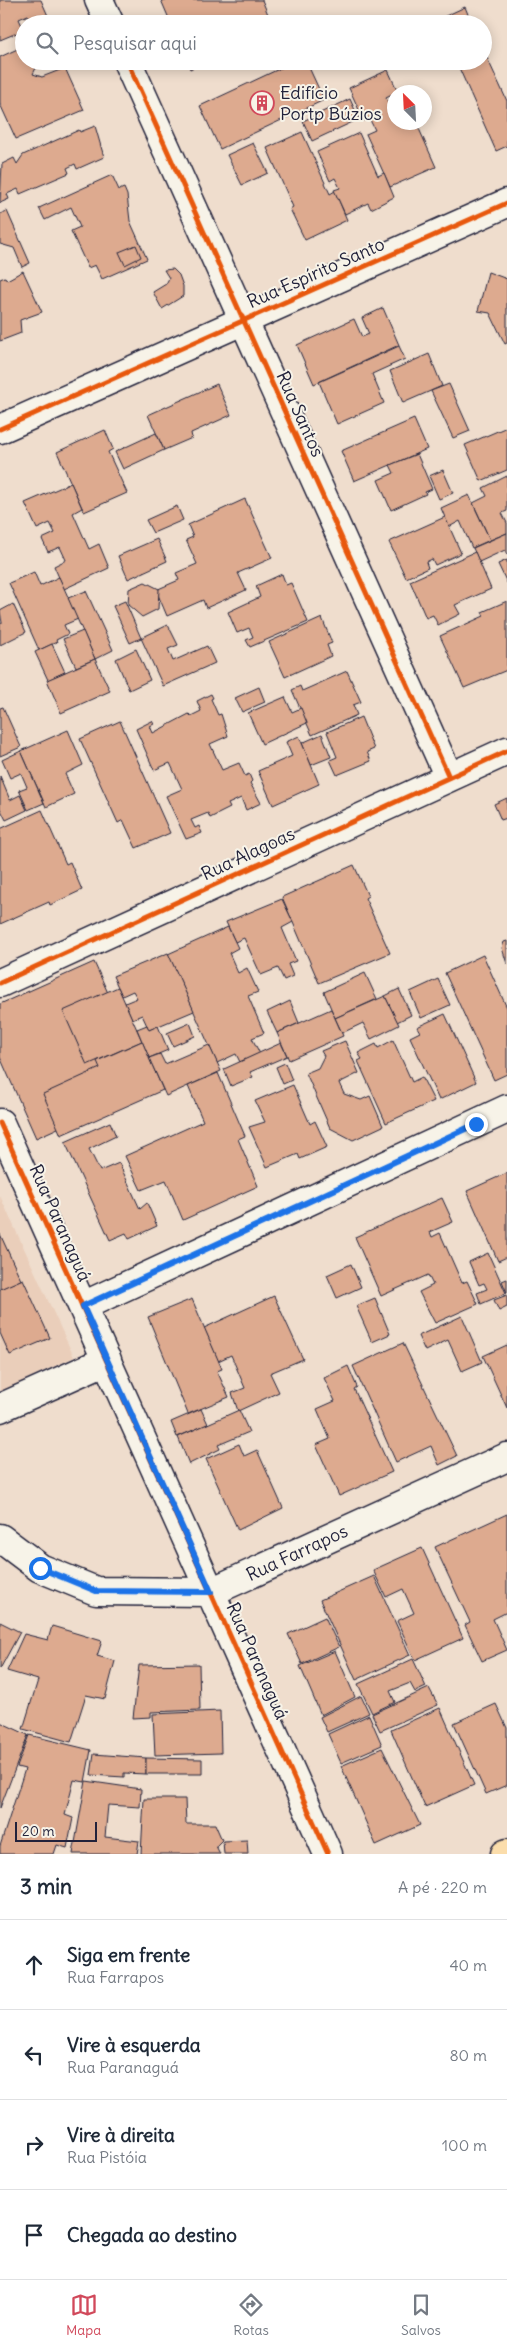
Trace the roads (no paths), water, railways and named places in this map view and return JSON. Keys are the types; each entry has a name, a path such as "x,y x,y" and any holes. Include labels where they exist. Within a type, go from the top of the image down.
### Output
{"street":[{"path":"99,0 106,15"},
{"name":"Rua Santos","path":"131,70 448,777"},
{"name":"Rua Espírito Santo","path":"0,429 507,203"},
{"name":"Rua Alagoas","path":"0,983 507,751"},
{"path":"83,1306 507,1110"},
{"name":"Rua Paranaguá","path":"0,1123 328,1854"},
{"path":"0,1408 107,1360"},
{"name":"Rua Farrapos","path":"0,1538 40,1568 96,1591 211,1592 507,1457"}],"place":[{"name":"Edifício Portp Búzios","path":"262,103"}]}
